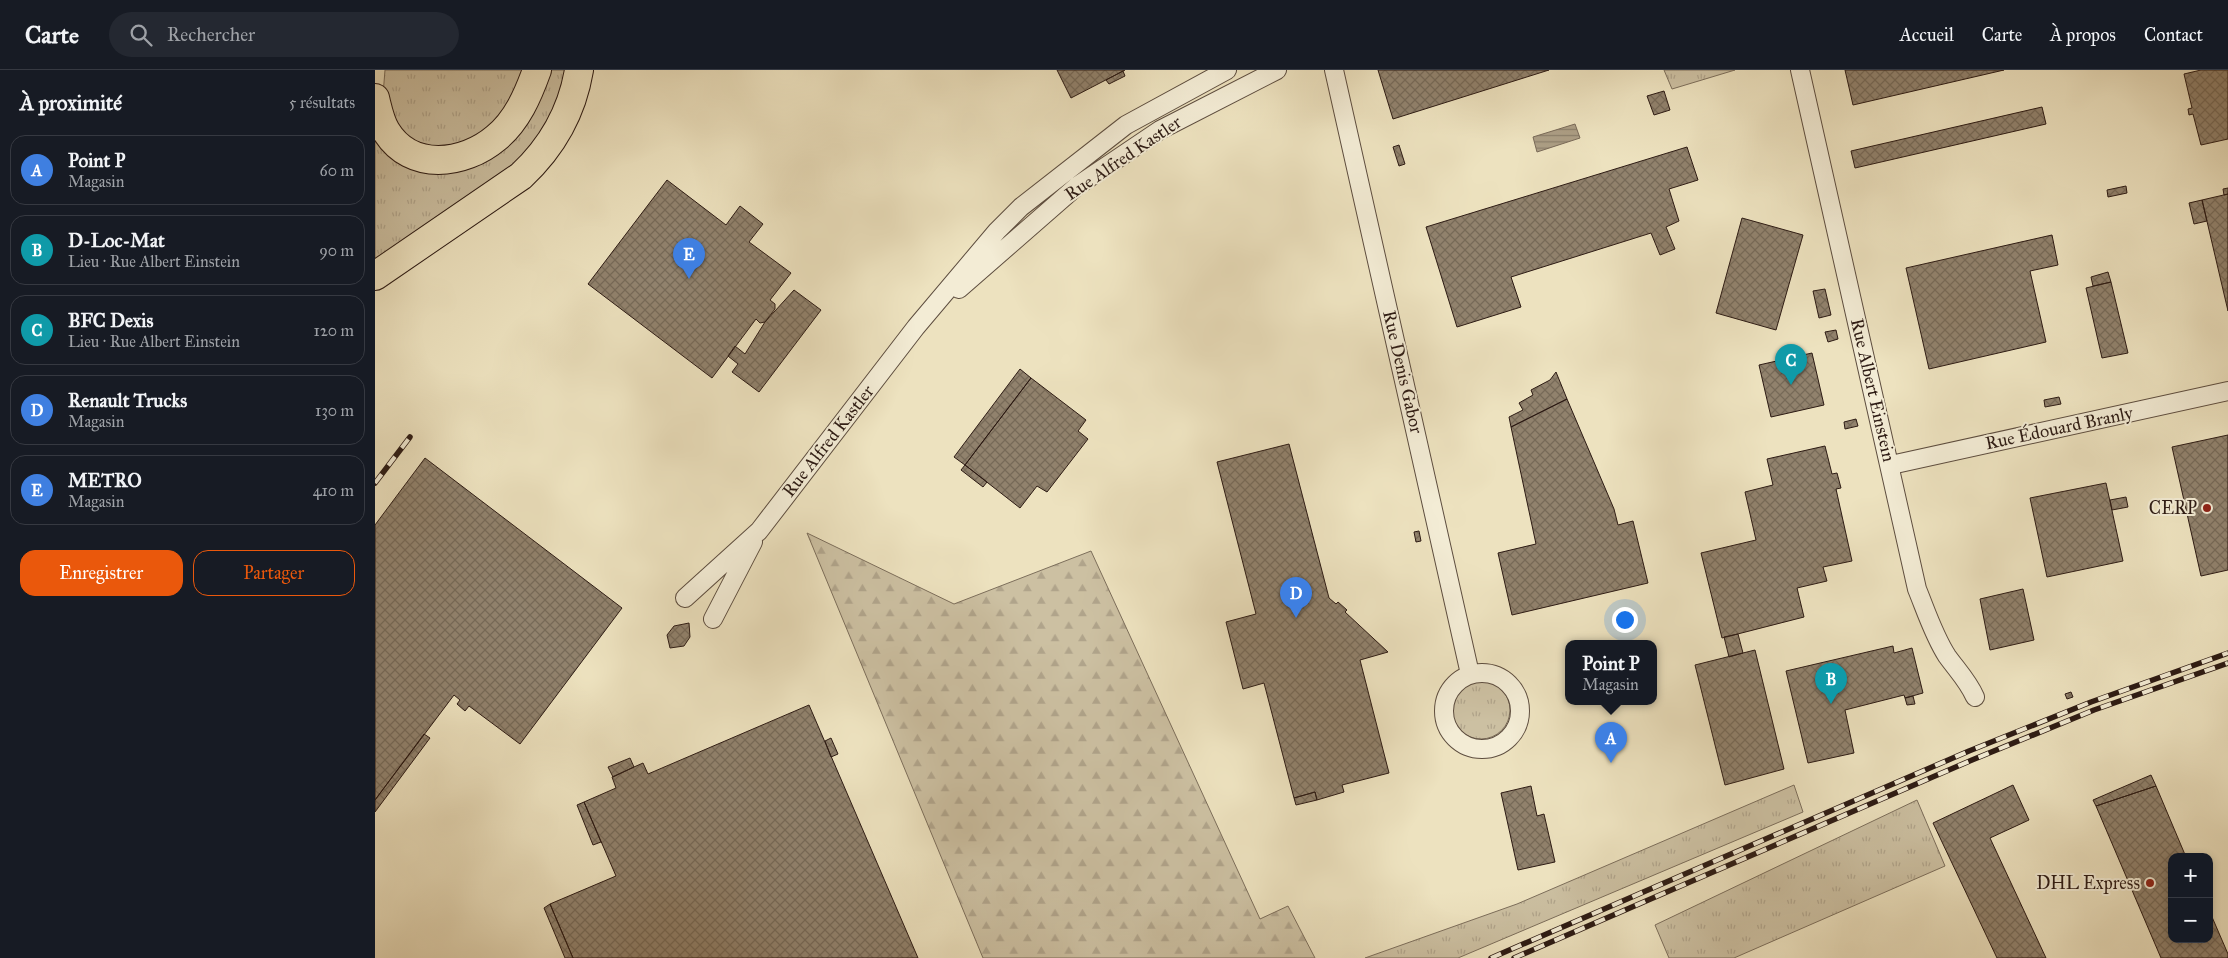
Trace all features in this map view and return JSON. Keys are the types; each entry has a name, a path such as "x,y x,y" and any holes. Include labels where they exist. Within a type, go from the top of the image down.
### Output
{"main road":[{"path":"375,98 379,116 386,132 398,144 412,154 426,160 455,160 481,149 508,126 525,99 537,70"},
{"path":"375,276 521,176 539,160 564,120 579,70"}],"street":[{"name":"Rue Alfred Kastler","path":"713,620 759,531 916,327 997,231 1021,207 1126,125 1227,70"},
{"name":"Rue Alfred Kastler","path":"916,327 1077,186 1160,130 1277,70"},
{"name":"Rue Denis Gabor","path":"1334,70 1471,674"},
{"name":"Rue Albert Einstein","path":"1800,70 1891,466 1917,588 1947,655 1968,681 1975,697"},
{"name":"Rue Édouard Branly","path":"1891,466 2228,391"},
{"name":"Rue Alfred Kastler","path":"685,598 759,531"},
{"path":"1471,674 1492,674 1503,678 1517,696 1520,708 1519,721 1514,733 1505,742 1493,748 1479,750 1466,746 1455,739 1445,722 1444,702 1449,690 1459,680 1471,674"}],"green space":[{"path":"385,70 527,70 519,90 486,135 445,151 404,137 383,95"},
{"path":"546,70 566,70 554,111 541,134 513,169 375,265 375,132 462,168"},
{"path":"1664,70 1735,70 1672,89"},
{"path":"807,533 954,604 1091,551 1260,919 1288,906 1315,958 983,958"},
{"path":"1481,681 1497,686 1505,694 1510,710 1505,726 1497,734 1481,739 1465,734 1457,726 1452,710 1457,694 1465,686"},
{"path":"1794,785 1803,812 1458,958 1365,958 1517,904"},
{"path":"1917,800 1945,866 1734,958 1669,958 1655,925"}],"shaded area":[{"path":"1575,124 1580,138 1537,152 1533,137"}],"building":[{"path":"1057,70 1125,70 1071,98"},
{"path":"1378,70 1549,70 1393,119"},
{"path":"1845,70 2004,70 1853,105"},
{"path":"2201,70 2228,70 2228,139 2201,145 2193,114 2189,115 2188,109 2192,108 2184,74"},
{"path":"1123,71 1125,76 1109,84 1106,80"},
{"path":"1664,91 1670,110 1654,115 1647,96"},
{"path":"2042,107 2046,124 1855,168 1851,151"},
{"path":"1399,145 1405,164 1399,166 1393,147"},
{"path":"1687,147 1698,180 1669,189 1679,221 1666,227 1675,249 1660,255 1651,233 1511,277 1521,307 1457,327 1426,227"},
{"path":"667,180 726,225 740,206 763,224 749,242 791,273 770,300 775,304 775,309 765,322 760,323 756,319 712,378 588,284"},
{"path":"2126,186 2127,193 2108,197 2107,190"},
{"path":"2228,188 2228,194 2224,195 2223,189"},
{"path":"2228,194 2228,311 2202,200"},
{"path":"2202,200 2207,221 2194,224 2189,203"},
{"path":"1742,218 1803,235 1776,330 1716,313"},
{"path":"2052,235 2058,265 2030,271 2046,342 1929,369 1906,268"},
{"path":"2108,272 2111,282 2093,286 2091,277"},
{"path":"2111,282 2128,353 2102,358 2086,288"},
{"path":"1825,289 1831,315 1819,318 1813,291"},
{"path":"794,290 821,310 759,392 732,372 738,364 728,356 735,346 745,354 765,322"},
{"path":"1836,330 1838,339 1828,342 1825,332"},
{"path":"1812,353 1824,405 1771,417 1759,365"},
{"path":"1020,369 1031,378 965,465 954,457"},
{"path":"1556,372 1567,399 1511,427 1509,417 1523,410 1519,403 1533,395 1531,390 1550,380"},
{"path":"1031,378 1086,420 1078,431 1088,439 1047,492 1037,486 1020,508 965,465"},
{"path":"2059,397 2061,404 2045,407 2044,400"},
{"path":"1567,399 1614,509 1618,525 1633,521 1648,583 1512,615 1498,553 1536,544 1511,427"},
{"path":"1856,419 1858,426 1845,429 1844,422"},
{"name":"CERP","path":"2228,435 2228,570 2201,576 2172,447"},
{"path":"1289,444 1329,598 1336,604 1338,602 1347,610 1345,612 1388,652 1360,660 1389,773 1342,785 1344,792 1317,800 1315,792 1294,798 1264,683 1243,689 1226,622 1256,614 1217,462"},
{"path":"1825,446 1832,474 1837,473 1841,488 1836,489 1852,561 1823,567 1827,581 1797,588 1804,617 1722,638 1701,553 1756,540 1745,492 1773,485 1767,459"},
{"path":"425,458 622,608 520,744 469,706 465,711 457,704 460,700 454,695 375,800 375,525"},
{"path":"965,465 987,482 983,487 961,470"},
{"path":"2106,483 2123,561 2047,577 2030,498"},
{"path":"2126,497 2128,507 2112,510 2110,500"},
{"path":"1419,531 1421,541 1416,542 1414,532"},
{"path":"2023,589 2034,640 1990,650 1980,599"},
{"path":"689,623 690,637 684,646 670,648 667,635 674,626"},
{"path":"1738,634 1743,653 1729,657 1724,637"},
{"path":"1893,646 1894,653 1912,648 1923,693 1905,698 1904,695 1845,710 1854,753 1808,763 1786,671"},
{"path":"1755,650 1784,769 1725,785 1695,665"},
{"path":"2071,692 2073,697 2067,699 2065,694"},
{"path":"1913,696 1915,704 1907,705 1905,698"},
{"path":"809,705 918,958 573,958 550,904 616,876 584,802 616,788 612,777 643,763 648,774"},
{"path":"424,734 430,738 375,812 375,800"},
{"path":"831,738 838,754 831,757 825,741"},
{"path":"630,758 634,767 613,777 608,767"},
{"path":"2151,775 2156,786 2096,806 2093,800"},
{"path":"2013,785 2029,820 1990,838 2046,958 1997,958 1933,823"},
{"path":"1531,786 1537,816 1544,814 1555,862 1518,870 1501,793"},
{"name":"DHL Express","path":"2156,786 2184,853 2168,853 2168,943 2213,943 2213,919 2228,958 2161,958 2096,806"},
{"path":"1315,792 1317,800 1296,805 1294,798"},
{"path":"584,802 601,842 593,845 577,805"},
{"path":"550,904 573,958 565,958 544,908"}],"railway":[{"path":"375,483 410,437"},
{"path":"1491,958 1969,751 2091,702 2228,653"},
{"path":"1514,958 1972,760 2094,710 2228,663"}],"place":[{"name":"METRO","path":"689,279"},
{"name":"BFC Dexis","path":"1791,385"},
{"name":"CERP","path":"2207,508"},
{"name":"Renault Trucks","path":"1296,618"},
{"name":"D-Loc-Mat","path":"1831,704"},
{"name":"Point P","path":"1611,763"},
{"name":"DHL Express","path":"2150,883"}]}
